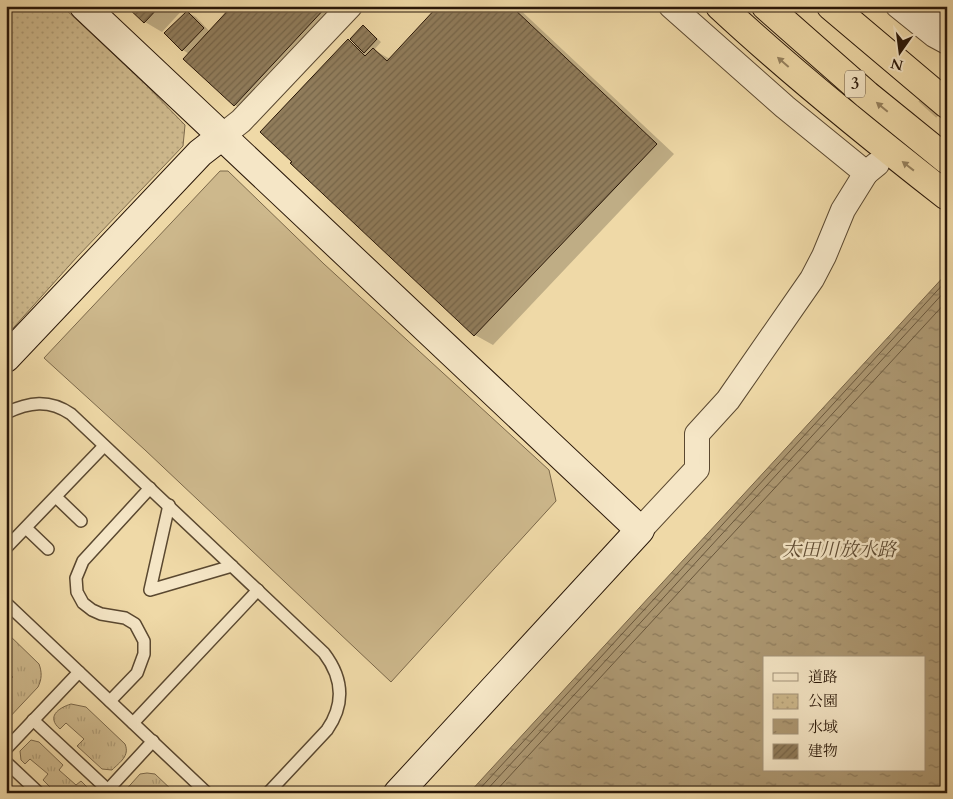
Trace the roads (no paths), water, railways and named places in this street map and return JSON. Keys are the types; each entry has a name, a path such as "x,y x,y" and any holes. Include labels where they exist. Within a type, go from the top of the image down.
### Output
{"highway":[{"path":"720,6 804,81 947,196"},
{"name":"3","path":"766,6 867,95 947,160"},
{"path":"831,6 947,104"}],"street":[{"path":"84,6 640,530"},
{"path":"6,358 200,153 241,121 350,6"},
{"path":"398,793 697,469 697,434 728,400 812,279 824,256 843,210 872,168 785,107 671,6"},
{"path":"898,6 922,17 934,20 947,20"},
{"path":"898,6 934,35 947,42"}],"lane":[{"path":"6,413 28,405 39,404 60,406 71,414 258,590 332,664 337,676 340,698 333,721 327,730 268,793"},
{"path":"6,548 104,446"},
{"path":"110,701 136,673 144,654 144,642 135,624 125,618 92,610 83,603 78,592 76,578 83,561 150,488"},
{"path":"56,496 81,521"},
{"path":"169,505 150,590 232,566"},
{"path":"26,528 48,549"},
{"path":"133,723 258,590"},
{"path":"6,603 207,793"},
{"path":"9,741 33,720 79,672"},
{"path":"33,720 106,792 153,741"},
{"path":"6,762 39,793"}],"water":[{"name":"太田川放水路","path":"947,273 947,793 469,793"}],"tunnel":[{"path":"879,163 947,88"}]}
